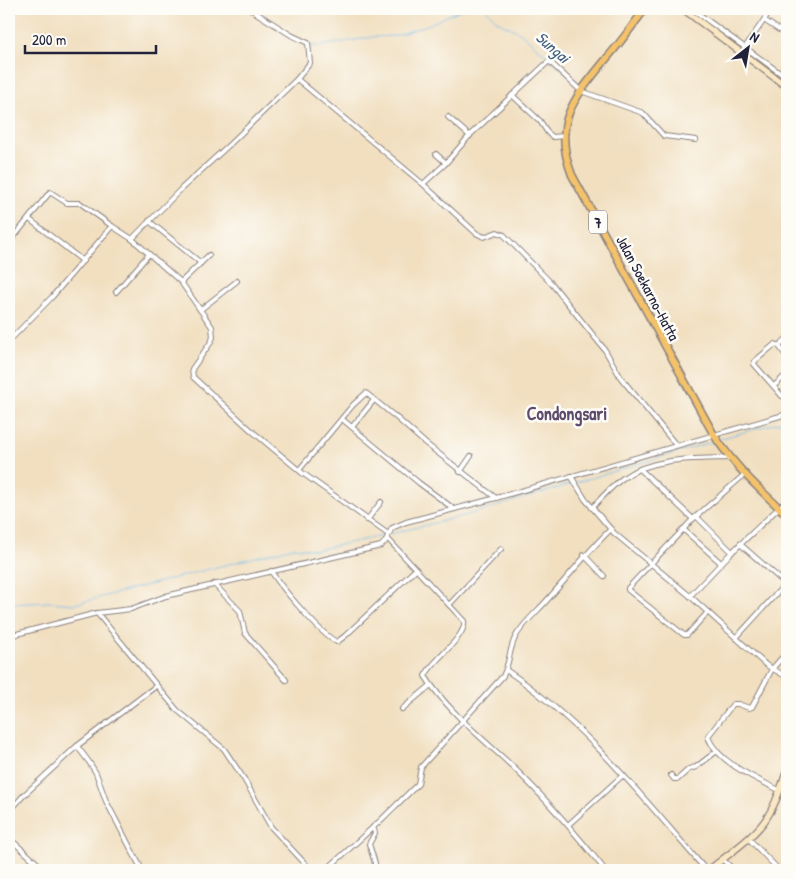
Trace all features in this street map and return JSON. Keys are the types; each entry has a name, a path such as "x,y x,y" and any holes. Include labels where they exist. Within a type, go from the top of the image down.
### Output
{"highway":[{"name":"Jalan Soekarno-Hatta","path":"645,9 581,91 568,113 564,136 567,160 572,175 716,438 729,458 744,475 787,515"}],"main road":[{"path":"683,9 744,49 787,87"},
{"path":"707,870 760,827 769,814 787,770"}],"street":[{"path":"132,239 297,79 310,63 308,43 291,36 250,9"},
{"path":"692,9 744,49 787,78"},
{"path":"744,49 765,18 779,30 787,31"},
{"path":"423,184 446,163 470,136 549,61 581,91 643,112 664,136 696,140"},
{"path":"297,79 423,184 481,236 488,236 497,232 504,236 546,277 605,350 621,378 676,445"},
{"path":"512,95 553,137 564,136"},
{"path":"448,118 470,136"},
{"path":"436,154 446,163"},
{"path":"9,243 50,192 67,204 80,203 132,239 181,282 212,328 213,337 192,369 193,377 252,431 299,470 388,536 464,621 465,625 455,640 428,669 425,676 463,721 526,780 568,825 605,870"},
{"path":"29,219 83,261"},
{"path":"149,221 201,263"},
{"path":"9,341 46,304 112,226"},
{"path":"116,292 148,254"},
{"path":"181,282 209,254"},
{"path":"200,310 237,281"},
{"path":"779,346 787,338"},
{"path":"787,357 779,346 775,344 754,363 782,396 784,397 787,393"},
{"path":"774,386 787,374"},
{"path":"299,470 365,393 460,472 496,498"},
{"path":"352,427 374,400"},
{"path":"9,636 97,613 130,609 166,596 214,584 381,546 392,528 406,522 496,498 676,445 716,438 787,414"},
{"path":"342,419 419,483 454,509"},
{"path":"460,472 471,456"},
{"path":"592,508 624,477 640,469 674,461 729,458"},
{"path":"640,469 732,552"},
{"path":"708,612 688,634 684,635 628,590 629,585 683,529 744,475"},
{"path":"571,476 585,500 610,529 690,596 772,670 787,677"},
{"path":"690,596 740,544 787,500"},
{"path":"367,520 381,502"},
{"path":"326,870 418,784 421,766 463,721 506,670 513,642 518,632 556,591 584,555 610,529"},
{"path":"683,529 721,563"},
{"path":"736,638 787,584 740,544"},
{"path":"449,604 501,549"},
{"path":"584,555 604,576"},
{"path":"271,571 286,592 331,639 337,642 416,569"},
{"path":"214,584 240,611 245,633 286,680"},
{"path":"97,613 177,710 221,745 244,779 271,827 311,870"},
{"path":"779,790 742,771 717,750 709,740 709,735 733,704 752,707 772,670 787,652"},
{"path":"506,670 553,704 623,775 707,870"},
{"path":"402,709 431,685"},
{"path":"9,812 23,796 77,746 156,686"},
{"path":"77,746 96,773 106,801 142,870"},
{"path":"671,775 676,779 689,769 696,767 717,750"},
{"path":"568,825 623,775"},
{"path":"373,870 375,863 369,844 375,833 374,827"},
{"path":"9,838 45,870"},
{"path":"748,838 779,870"},
{"path":"722,858 734,870"}],"waterway":[{"name":"Sungai","path":"310,46 373,37 395,36 430,24 462,9"},
{"name":"Sungai","path":"486,9 497,21 521,33 581,86"},
{"path":"719,439 787,420"},
{"path":"390,534 471,514 715,441"},
{"path":"9,604 50,602 75,604 294,547 316,550 386,535"}],"district":[{"name":"Condongsari","path":"567,413"}]}
